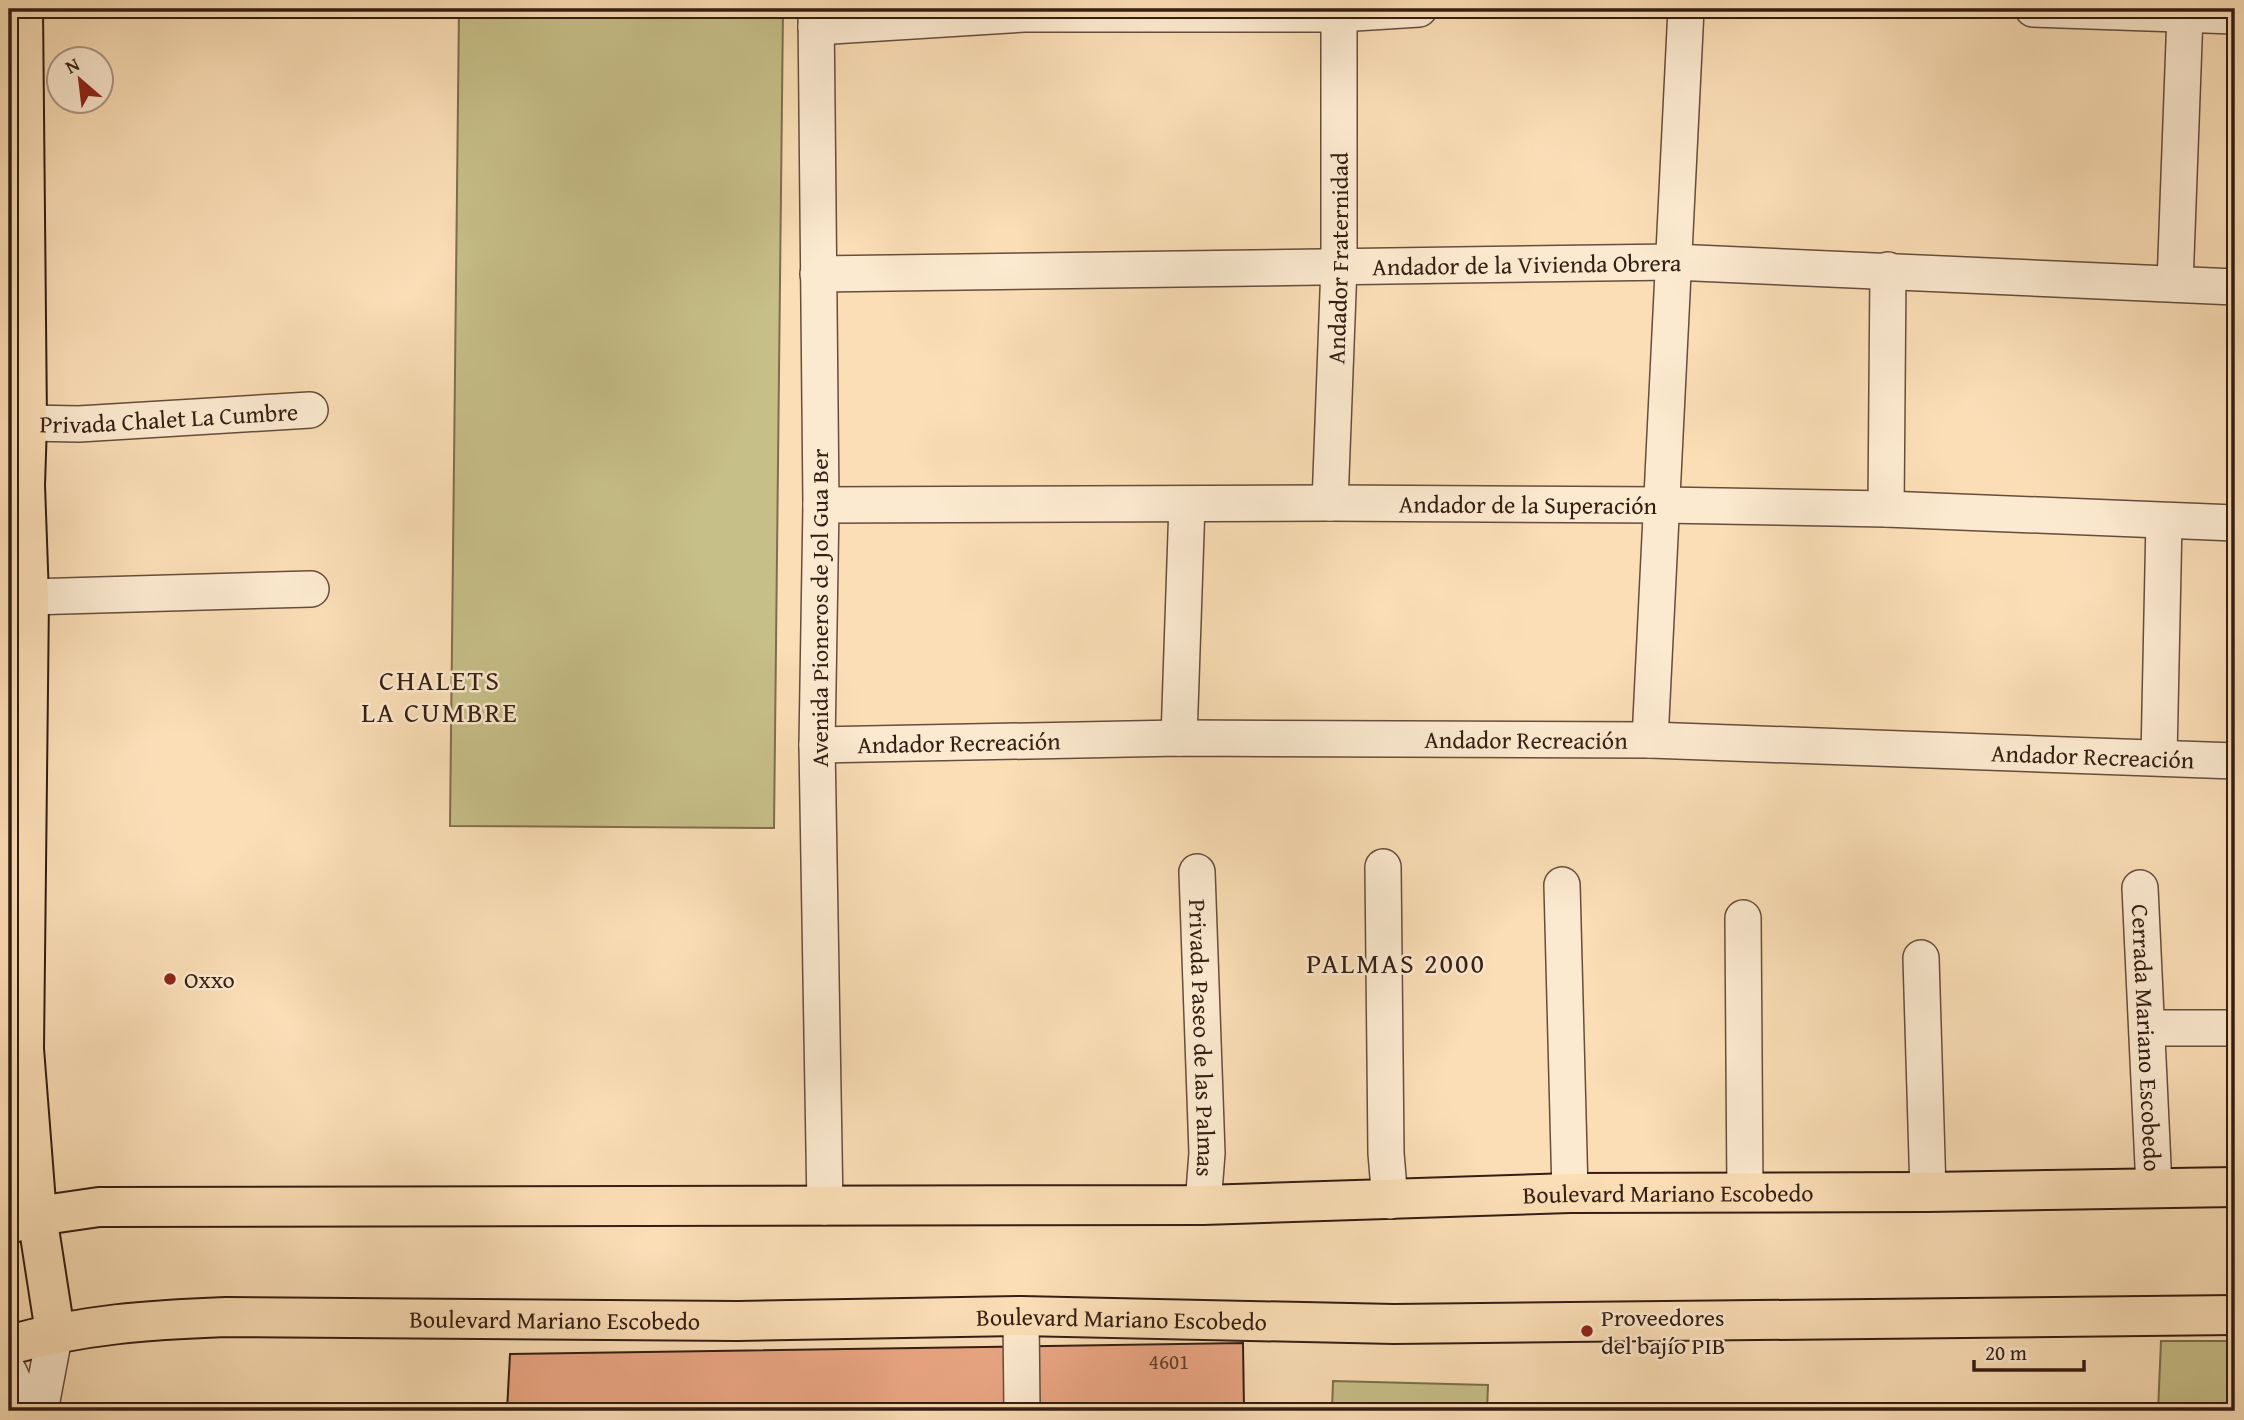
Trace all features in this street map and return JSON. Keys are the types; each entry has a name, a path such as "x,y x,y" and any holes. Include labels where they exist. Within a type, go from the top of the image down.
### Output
{"main road":[{"path":"23,9 27,423 17,485 29,597 23,1220 55,1332"},
{"name":"Boulevard Mariano Escobedo","path":"23,1220 99,1207 1203,1205 1390,1201 1570,1193 1928,1192 2235,1186"},
{"name":"Boulevard Mariano Escobedo","path":"9,1345 55,1332 141,1320 226,1317 738,1321 1021,1317 1394,1324 2235,1315"}],"street":[{"path":"816,18 1024,13 1339,13 1419,9"},
{"path":"1650,740 1686,9"},
{"path":"2033,9 2185,15 2234,14"},
{"name":"Andador Fraternidad","path":"1330,503 1339,266 1339,13"},
{"path":"2175,284 2185,15"},
{"name":"Avenida Pioneros de Jol Gua Ber","path":"816,18 821,505 817,745 825,1207"},
{"name":"Andador de la Vivienda Obrera","path":"818,274 1673,262 2235,287"},
{"path":"1886,509 1888,270"},
{"name":"Privada Chalet La Cumbre","path":"27,423 79,424 310,410"},
{"path":"1179,738 1187,504"},
{"name":"Andador de la Superación","path":"821,505 1662,505 1886,509 2235,523"},
{"path":"2159,757 2164,521"},
{"path":"29,597 311,589"},
{"name":"Andador Recreación","path":"817,745 1179,738 1650,740 2235,761"},
{"path":"1383,867 1386,1153 1390,1201"},
{"name":"Privada Paseo de las Palmas","path":"1197,872 1207,1153 1203,1205"},
{"path":"1562,885 1570,1193"},
{"name":"Cerrada Mariano Escobedo","path":"2140,888 2154,1187"},
{"path":"1744,918 1745,1193"},
{"path":"1921,958 1928,1192"},
{"path":"2147,1028 2235,1028"},
{"path":"1021,1317 1022,1411"},
{"path":"40,1411 55,1332"},
{"path":"9,1372 27,1411"}],"shaded area":[{"path":"459,9 783,9 774,828 450,826"},
{"path":"2161,1341 2235,1341 2235,1411 2158,1411"},
{"path":"1333,1381 1488,1385 1487,1411 1332,1411"}],"building":[{"path":"1243,1343 1244,1411 507,1411 510,1354"}],"place":[{"name":"Oxxo","path":"170,979"},
{"name":"Proveedores del bajío PIB","path":"1587,1331"}],"district":[{"name":"CHALETS LA CUMBRE","path":"440,695"},
{"name":"PALMAS 2000","path":"1396,962"}]}
